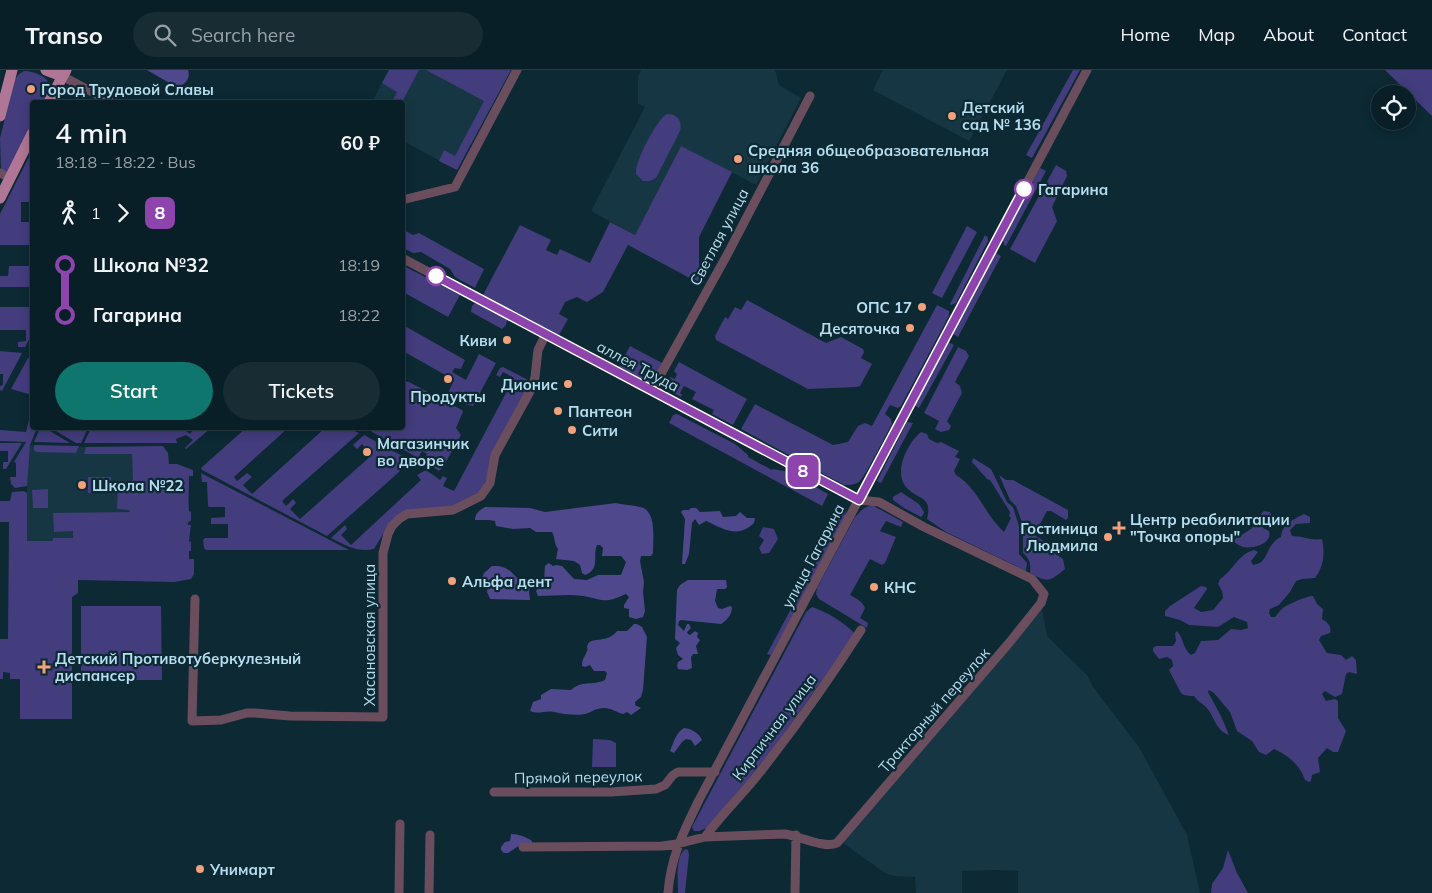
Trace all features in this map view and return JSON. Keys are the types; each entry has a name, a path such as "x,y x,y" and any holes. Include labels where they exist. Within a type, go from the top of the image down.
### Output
{"main road":[{"path":"0,116 12,70"},
{"path":"46,70 61,72 50,100"},
{"path":"0,198 5,176 30,137"}],"street":[{"path":"405,199 455,187 517,70"},
{"name":"улица Гагарина","path":"668,893 671,867 678,844 1087,70"},
{"path":"61,72 108,100"},
{"name":"Светлая улица","path":"652,390 727,255 810,96"},
{"name":"аллея Труда","path":"405,260 859,500 879,502 1032,579 1044,594"},
{"name":"Хасановская улица","path":"195,598 192,721 221,720 247,713 290,716 383,717 383,553 388,534 392,526 407,514 452,510 481,496 486,491 490,483 495,455 533,386 538,350 546,334"},
{"name":"Тракторный переулок","path":"796,835 828,845 836,843 1009,643 1041,602 1044,594"},
{"name":"Кирпичная улица","path":"705,837 785,739 861,630"},
{"name":"Прямой переулок","path":"494,792 611,792 656,789 665,785 678,772 715,772"},
{"path":"399,893 400,824"},
{"path":"429,893 430,835"},
{"path":"524,847 642,846 678,844 705,837 796,835 795,893"}],"shaded area":[{"path":"147,70 188,70 189,76 185,83 178,88"},
{"path":"389,70 511,70 457,170 405,142 405,100 373,100"},
{"path":"389,70 419,70 403,100 393,100 397,92 382,83"},
{"path":"426,70 511,70 457,170 439,161 444,150 455,156 484,101"},
{"name":"Средняя общеобразовательная школа 36","path":"641,70 775,70 779,85 801,98 756,185 681,146 635,235 591,211 645,107 638,104 638,77"},
{"name":"Детский сад № 136","path":"883,70 1007,70 969,141 873,90"},
{"path":"1073,70 1080,70 1032,158 1026,155"},
{"path":"1385,70 1432,70 1432,116 1416,100 1416,85 1400,85"},
{"path":"24,71 36,73 44,77 49,83 50,91 46,100 30,100 30,134 13,168 7,171 1,170 0,138 15,79"},
{"path":"667,114 674,115 680,121 680,131 656,178 650,181 643,181 636,174 636,168 652,132"},
{"path":"681,146 732,172 699,237 699,283 628,245 603,292 587,302 577,297 565,302 559,314 568,319 559,335 483,295 520,225 551,240 546,250 557,255 560,249 590,263 610,222 635,235"},
{"path":"30,155 30,202 21,202 21,222 30,222 30,245 0,245 0,214"},
{"path":"1056,165 1066,171 1067,176 1052,207 1057,221 1035,263 1010,249"},
{"path":"1040,168 1046,171 1006,246 1003,240"},
{"path":"967,226 977,232 942,298 932,293"},
{"path":"405,231 413,235 419,233 484,269 475,288 455,277 450,269 421,252 413,253 405,249"},
{"path":"985,235 988,241 956,303 951,305 950,304"},
{"path":"996,253 1001,256 958,337 953,334"},
{"path":"9,266 30,266 30,287 0,287 0,276 8,276"},
{"path":"405,267 460,295 448,317 405,293"},
{"path":"747,300 826,343 841,337 863,349 864,352 861,358 872,364 860,386 808,389 716,340 715,336 725,317 728,319 735,307 741,310"},
{"path":"475,303 507,320 506,325 502,329 471,312 472,306"},
{"path":"937,305 949,311 949,316 901,406 898,408 890,405 885,414 891,419 892,424 859,482 844,485 741,429 755,404 833,445 848,442 858,426 865,423 872,426"},
{"path":"0,307 30,307 30,338 25,347 18,347 18,342 26,341 26,330 0,330"},
{"path":"405,326 465,360 461,369 455,368 452,372 466,380 479,354 496,363 473,406 450,396 449,391 454,380 405,352"},
{"path":"948,342 954,345 919,408 914,405"},
{"path":"630,346 664,364 653,385 619,367"},
{"path":"958,347 966,351 969,356 955,382 960,386 962,393 947,421 951,426 949,430 941,432 935,429 939,421 924,413"},
{"path":"0,351 22,353 2,391 0,390 0,386 3,385 3,374 0,374"},
{"path":"28,358 30,358 30,394 11,389"},
{"path":"679,362 747,399 733,425 712,414 714,410 692,399 696,392 684,386 680,393 681,397 664,388 670,377 675,379 677,374 674,371"},
{"path":"503,367 530,381 530,384 481,491 451,506 391,521 374,549 357,549 331,538 345,525 347,529 341,535 351,545 421,480 417,475 426,470 440,480 443,476 447,478 443,486 454,491 514,378 503,372 500,377 496,375 500,368"},
{"path":"405,381 463,412 456,428 461,435 439,471 423,461 427,454 422,451 418,458 370,430 405,430"},
{"path":"677,414 735,444 748,457 772,470 789,472 828,494 822,506 669,423 673,415"},
{"path":"30,416 30,430 36,430 30,445 27,486 15,488 11,484 10,477 16,477 16,463 14,462 26,442 0,441 0,430 26,432"},
{"path":"907,422 913,423 881,483 877,481"},
{"path":"39,430 48,430 70,443 34,442"},
{"path":"54,430 87,430 81,443 76,443"},
{"path":"90,430 185,430 190,434 193,430 209,430 186,449 193,440 186,435 176,439 177,443 84,443"},
{"path":"244,430 286,430 234,477 237,481 247,473 252,477 243,485 252,494 323,430 352,430 359,433 282,501 286,506 293,499 296,503 290,509 300,519 372,455 362,444 357,449 353,445 364,435 406,458 399,472 327,536 201,468"},
{"path":"921,432 927,434 929,439 937,443 941,442 959,451 955,457 960,459 954,471 956,475 964,480 976,494 1004,532 1011,518 1009,516 1010,512 990,480 972,462 973,458 991,469 1007,502 1013,507 1019,526 1019,554 1027,563 1026,571 946,532 927,519 928,506 926,502 906,487 902,481 901,473 907,450"},
{"path":"0,443 22,443 6,469 3,469 3,462 8,462 8,451 0,451"},
{"path":"30,445 164,447 168,453 170,568 27,541 27,473"},
{"path":"34,445 79,446 76,453 36,452"},
{"path":"163,446 168,453 169,464 177,464 193,470 193,476 189,476 189,511 191,512 191,521 188,522 188,525 191,525 189,541 191,542 191,551 189,551 189,559 194,559 194,574 191,579 174,582 78,580 78,593 72,597 72,719 20,719 20,679 10,679 10,673 3,672 3,679 0,679 0,639 8,639 9,522 0,522 0,501 10,501 12,492 24,491 27,493 27,541 53,541 53,538 73,538 73,531 54,532 53,513 130,512 129,510 117,509 118,485 133,480 132,454 84,454 86,447"},
{"path":"201,473 349,550 206,550 203,540 205,538 228,538 228,524 211,524 211,518 225,517 225,507 208,506 207,482 202,482"},
{"path":"999,475 1006,480 1013,480 1068,510 1068,518 1066,520 1051,511 1047,511 1034,535 1049,544 1049,549 1063,559 1065,569 1052,579 1045,580 1030,573 1030,562 1023,553 1023,526 1016,506 1010,500"},
{"path":"88,477 111,477 111,485 105,488 105,492 88,493"},
{"path":"48,489 48,508 33,508 32,490"},
{"path":"901,492 919,504 924,512 921,517 893,500 893,497"},
{"path":"616,503 645,509 652,519 653,553 651,556 641,556 640,561 644,582 645,611 643,617 636,619 629,617 629,609 624,608 629,597 626,594 604,600 578,595 538,596 536,591 544,582 545,566 549,563 553,566 562,566 574,579 587,580 598,575 621,575 626,562 621,556 602,556 603,548 597,545 595,566 585,575 582,573 580,565 574,561 556,559 558,549 552,532 536,532 530,528 513,529 496,526 495,521 475,520 477,514 485,507 530,508 545,512"},
{"path":"872,505 903,522 901,527 886,521 880,531 896,537 885,563 882,565 870,559 850,595 859,600 864,606 865,608 860,618 868,623 867,628 819,599 816,594 817,588 855,517 864,508"},
{"path":"845,507 845,518 771,655 767,654"},
{"path":"696,508 700,512 720,511 723,517 736,516 740,512 747,518 755,518 754,523 748,528 736,532 706,521 699,525 695,519 692,523 689,554 685,564 682,564 685,519 681,512"},
{"path":"1264,511 1270,512 1273,520 1271,524 1263,523 1263,528 1269,531 1268,539 1265,542 1261,545 1242,547 1232,541 1253,527"},
{"path":"1304,514 1310,517 1310,523 1296,524 1290,530 1292,536 1322,539 1322,564 1315,578 1296,581 1290,592 1279,605 1270,609 1269,613 1271,617 1275,617 1285,606 1313,596 1317,604 1323,609 1322,619 1330,626 1330,633 1321,636 1319,640 1327,653 1341,655 1346,660 1352,656 1356,660 1357,674 1349,672 1346,674 1342,694 1335,697 1325,691 1322,694 1326,701 1335,699 1338,701 1338,718 1346,731 1338,752 1333,752 1327,748 1318,758 1320,772 1312,775 1309,782 1305,780 1297,765 1284,754 1274,749 1266,755 1259,752 1252,741 1237,731 1230,712 1214,693 1209,690 1208,692 1229,735 1224,733 1218,727 1206,707 1194,696 1181,693 1169,670 1173,666 1172,660 1167,657 1159,659 1153,651 1153,648 1156,646 1173,646 1176,641 1175,633 1177,631 1186,650 1191,655 1195,653 1201,641 1218,640 1231,629 1241,630 1248,628 1247,622 1234,617 1218,627 1189,625 1180,620 1165,616 1165,611 1201,586 1207,589 1194,608 1201,612 1213,610 1223,598 1218,584 1220,579 1248,552 1254,550 1258,552 1251,561 1253,565 1261,562 1271,545 1281,537 1286,525"},
{"path":"763,527 774,529 778,539 769,553 762,554 759,548 764,540 759,536"},
{"path":"492,566 509,570 521,583 528,579 531,583 529,591 530,600 490,599 487,592 488,587 482,578 484,573"},
{"path":"688,580 726,580 727,587 725,589 717,589 715,601 718,608 732,607 729,617 721,624 679,621 678,625 684,631 687,624 689,624 691,628 687,632 688,634 690,635 695,631 698,633 697,637 700,640 696,646 698,654 693,654 691,657 692,668 687,670 678,669 678,662 683,659 678,655 676,648 680,643 675,639 677,590 680,585"},
{"path":"1041,603 1047,636 1087,675 1093,687 1139,747 1187,835 1200,893 1018,893 1018,871 997,870 962,871 962,893 916,893 915,877 894,876 885,873 839,840"},
{"path":"81,606 161,606 162,680 81,680"},
{"path":"812,607 835,618 855,634 743,789 707,828 694,831 692,827 806,612"},
{"path":"634,624 642,627 647,637 643,690 641,697 635,702 635,705 641,708 631,715 627,712 623,714 604,708 577,715 530,711 533,702 541,699 541,695 551,689 571,690 579,685 605,680 607,673 605,671 594,671 590,665 582,666 588,644 591,641 609,638 617,631 627,631"},
{"path":"684,728 695,732 702,740 695,746 691,740 686,739 674,753 670,751 677,735"},
{"path":"593,739 610,740 616,743 616,767 592,767"},
{"path":"511,834 525,837 532,841 532,843 520,845 508,853 504,853 501,847 505,842 510,841"},
{"path":"685,849 688,850 689,855 685,893 678,893 678,863"},
{"path":"1228,850 1237,873 1248,893 1211,893 1212,884 1223,868"}],"bus line":[{"name":"8","path":"436,276 859,500 1024,189"}],"place":[{"name":"Город Трудовой Славы","path":"31,89"},
{"name":"Детский сад № 136","path":"952,116"},
{"name":"Средняя общеобразовательная школа 36","path":"738,159"},
{"name":"Гагарина","path":"1024,189"},
{"name":"ОПС 17","path":"922,307"},
{"name":"Десяточка","path":"910,328"},
{"name":"Киви","path":"507,340"},
{"name":"Продукты","path":"448,379"},
{"name":"Дионис","path":"568,384"},
{"name":"Пантеон","path":"558,411"},
{"name":"Сити","path":"572,430"},
{"name":"Магазинчик во дворе","path":"367,452"},
{"name":"Школа №22","path":"82,485"},
{"name":"Центр реабилитации \"Точка опоры\"","path":"1119,528"},
{"name":"Гостиница Людмила","path":"1108,537"},
{"name":"Альфа дент","path":"452,581"},
{"name":"КНС","path":"874,587"},
{"name":"Детский Противотуберкулезный диспансер","path":"44,667"},
{"name":"Унимарт","path":"200,869"}]}
